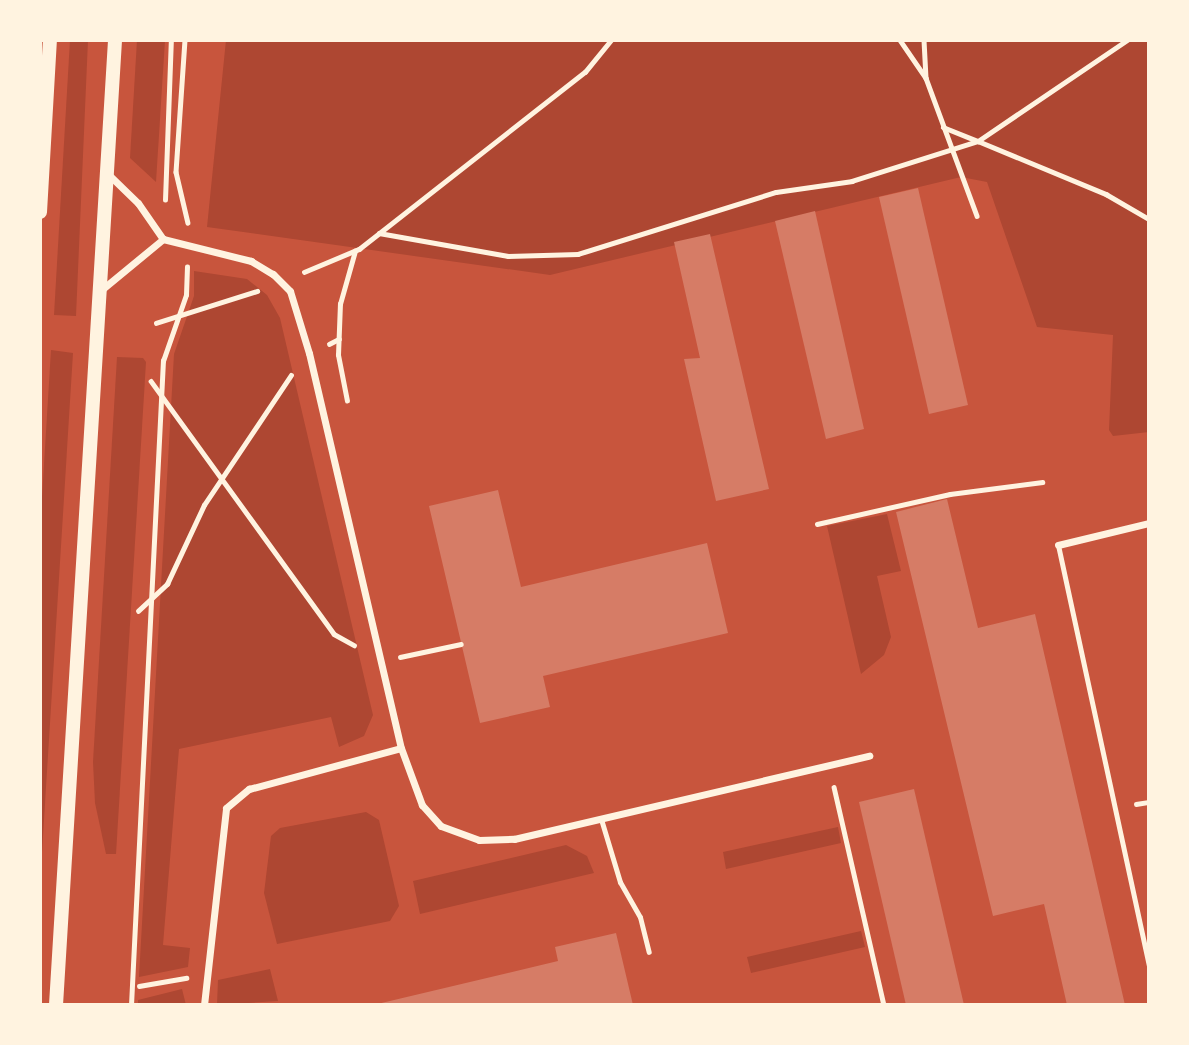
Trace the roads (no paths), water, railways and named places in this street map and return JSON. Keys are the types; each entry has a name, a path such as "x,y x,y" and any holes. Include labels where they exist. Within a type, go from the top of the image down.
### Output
{"main road":[{"path":"40,212 50,40"},
{"path":"56,1005 96,294 115,40"}],"street":[{"path":"106,172 138,203 163,239 251,261 282,282 289,291 309,353 401,748 422,806 441,826 460,836 514,839 869,756"},
{"path":"96,294 163,239"},
{"path":"1058,545 1149,523"},
{"path":"204,1005 226,808 249,789 401,748"}],"lane":[{"path":"1058,545 1149,967"},
{"path":"601,819 620,882 639,918 649,952"}]}
